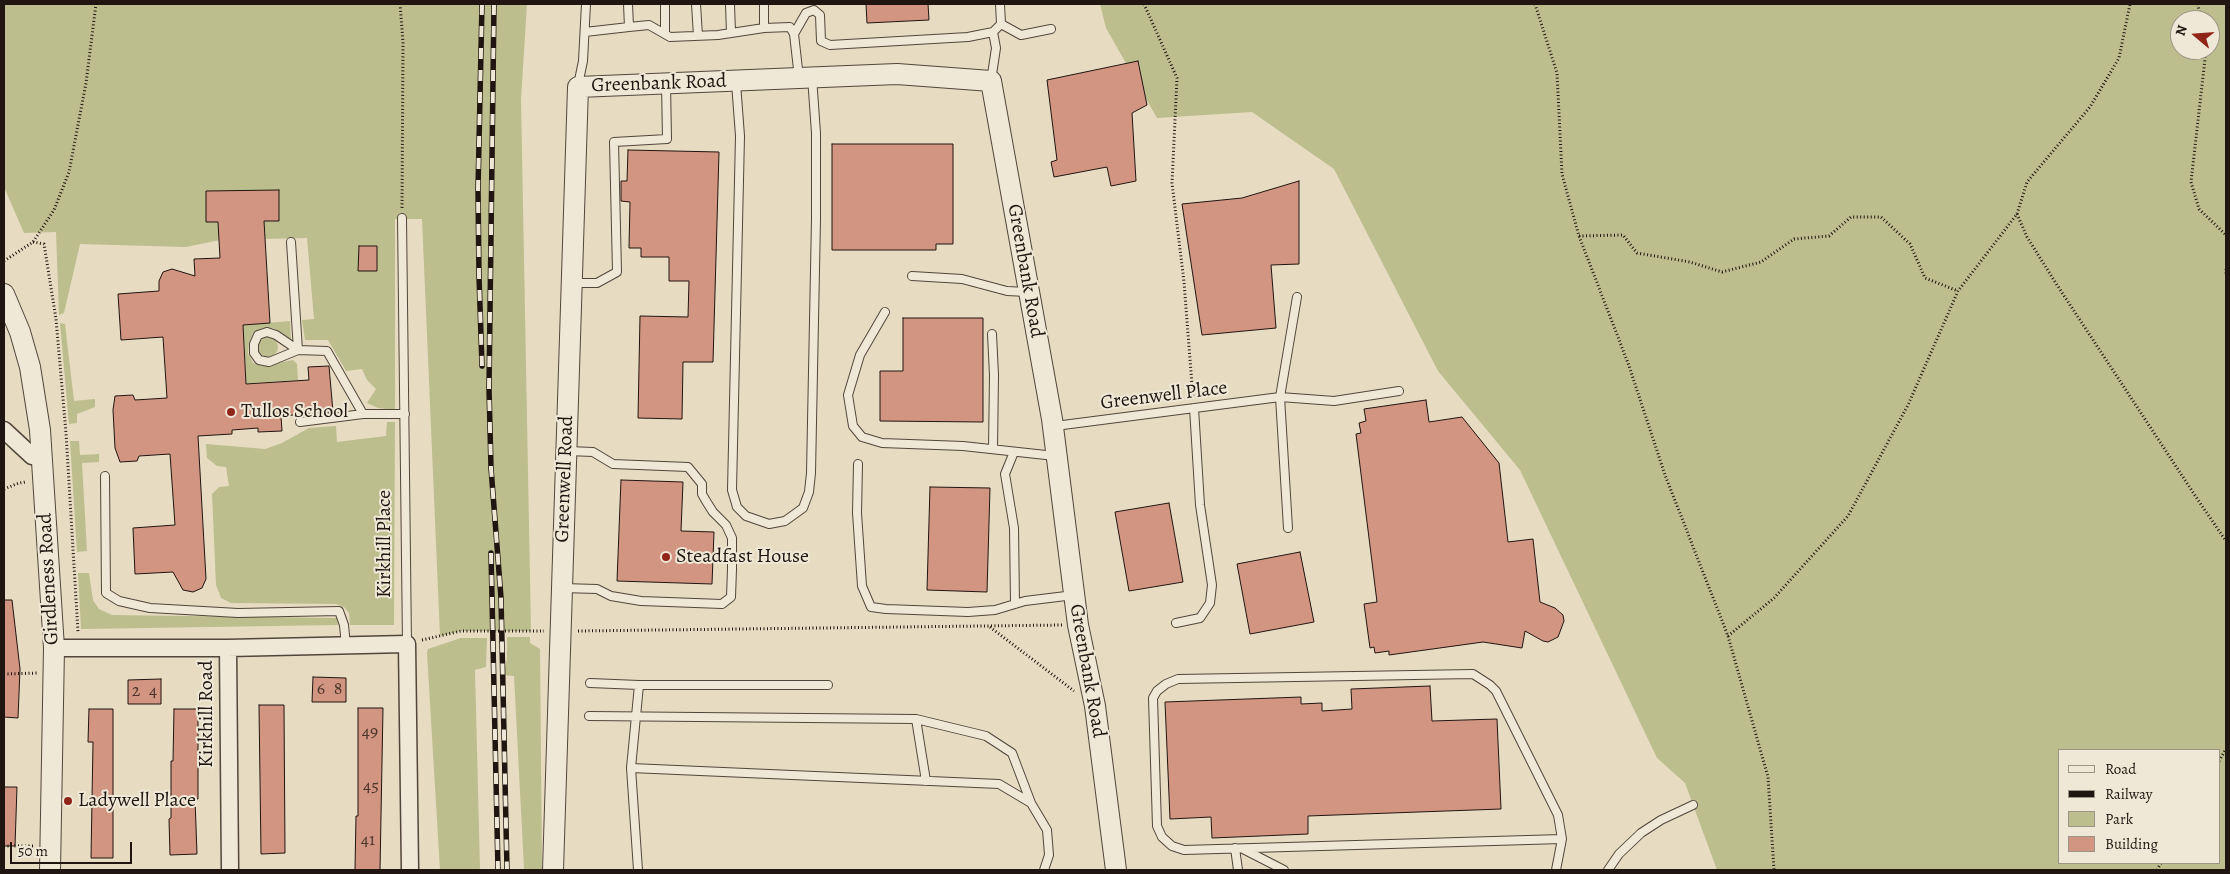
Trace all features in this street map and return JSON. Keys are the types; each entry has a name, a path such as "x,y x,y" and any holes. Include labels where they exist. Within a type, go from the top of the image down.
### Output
{"street":[{"name":"Greenbank Road","path":"578,87 897,74 991,81 1053,426 1078,625 1095,706 1116,870"},
{"name":"Greenwell Road","path":"553,870 578,87"},
{"name":"Girdleness Road","path":"4,294 20,332 30,367 40,430 54,648 50,870"},
{"path":"4,430 32,456 42,458"},
{"path":"54,648 228,648 406,644"},
{"name":"Kirkhill Place","path":"406,644 410,870"},
{"name":"Kirkhill Road","path":"228,648 230,870"}],"lane":[{"path":"578,87 583,61 586,4"},
{"path":"628,4 629,26"},
{"path":"665,4 665,34"},
{"path":"696,4 698,36"},
{"path":"730,4 731,33"},
{"path":"764,4 764,28"},
{"path":"794,34 806,13 814,10 820,15 822,41 830,45 968,37 993,32 1001,24 1000,4"},
{"path":"1001,24 1021,35 1051,29"},
{"path":"585,32 649,25 670,37 790,27 794,34 816,134 811,473 809,492 803,508 785,521 769,524 746,516 737,507 732,490 740,136 736,81"},
{"path":"991,81 996,48 993,32"},
{"path":"571,283 597,283 617,272 614,142 667,139 666,84"},
{"name":"Kirkhill Place","path":"402,218 406,644"},
{"path":"291,242 298,350"},
{"path":"912,276 962,279 1007,291 1029,292"},
{"path":"1288,528 1280,397 1297,297"},
{"path":"885,312 860,355 848,395 853,426 862,437 882,443 993,449 1057,456"},
{"path":"298,350 276,335 267,332 258,335 254,344 254,353 260,360 269,362 298,350 327,351 364,414"},
{"path":"992,334 994,375 993,449"},
{"name":"Greenwell Place","path":"1053,426 1280,397 1334,401 1399,391"},
{"path":"1176,623 1200,618 1210,603 1212,585 1200,505 1194,408"},
{"path":"300,422 364,414 405,414"},
{"path":"562,588 597,589 611,596 641,601 722,604 731,597 732,569 732,538 726,525 702,494 702,484 688,467 613,464 593,452 566,451"},
{"path":"1014,452 1005,474 1014,528 1015,604"},
{"path":"858,464 856,513 862,586 871,606 886,610 968,612 994,610 1026,601 1074,595"},
{"path":"105,476 106,593 119,601 150,608 238,613 339,612 344,625 346,646"},
{"path":"1556,870 1562,839 1562,826 1548,792 1496,691 1473,674 1178,680 1166,684 1157,691 1153,698 1157,826 1162,837 1172,846 1184,850 1562,839"},
{"path":"590,683 639,686 828,685"},
{"path":"638,870 631,768 639,686"},
{"path":"589,716 916,718 986,736 1012,753 1031,803 1047,830 1049,855 1044,870"},
{"path":"916,718 926,781"},
{"path":"631,768 998,784 1031,803"},
{"path":"1608,870 1620,854 1641,833 1662,820 1694,805"},
{"path":"1238,848 1238,870"},
{"path":"1238,848 1284,870"}],"path":[{"path":"4,260 33,242 54,210 74,156 96,4"},
{"path":"400,4 403,42 402,218"},
{"path":"1144,4 1177,78 1172,183 1184,282 1194,408"},
{"path":"1535,4 1557,73 1562,174 1579,236 1628,363 1665,475 1728,636 1768,777 1774,870"},
{"path":"1728,636 1774,598 1848,516 1908,405 1958,291 2017,214 2027,182 2090,107 2119,58 2130,4"},
{"path":"2205,60 2190,182 2199,210 2226,235"},
{"path":"2017,214 2027,237 2057,285 2226,541"},
{"path":"1579,236 1623,235 1637,253 1690,262 1722,272 1761,262 1794,239 1829,236 1851,217 1881,217 1910,244 1926,278 1958,291"},
{"path":"33,242 44,244 56,319 66,433 79,648"},
{"path":"2226,269 2226,275"},
{"path":"4,489 19,483 44,481"},
{"path":"406,644 461,631 1078,625"},
{"path":"989,626 1095,706"},
{"path":"4,674 54,673"},
{"path":"4,846 50,846"}],"green space":[{"path":"4,4 527,4 521,99 531,631 461,631 440,636 422,219 395,219 395,410 378,408 367,403 376,389 367,380 362,369 346,371 328,340 305,340 302,320 314,319 307,238 220,240 186,247 80,244 64,313 59,315 56,232 24,233 4,187"},
{"path":"1100,4 2226,4 2226,870 1717,870 1685,783 1657,758 1520,470 1438,371 1334,169 1252,112 1157,118 1106,28"},
{"path":"290,321 291,339 273,328 262,328 253,333 249,342 248,353 253,363 263,366 293,360 297,364 298,380 194,387 193,376 246,373 243,325"},
{"path":"60,323 65,324 74,401 95,399 95,407 77,414 77,423 69,424"},
{"path":"268,337 275,340 278,347 275,354 268,357 261,354 258,347 261,340"},
{"path":"387,422 395,422 394,625 350,625 349,613 344,607 336,604 231,603 221,598 216,585 212,494 219,487 229,486 226,467 217,466 207,458 206,444 265,449 282,443 309,428 336,426 337,442 386,436"},
{"path":"70,441 79,441 80,455 99,454 99,462 82,463 87,551 77,552"},
{"path":"78,573 89,573 93,600 99,609 112,615 337,618 338,625 81,629"},
{"path":"507,637 530,637 530,643 540,649 542,870 524,870 514,676 503,675 507,659"},
{"path":"461,638 487,638 486,667 475,670 480,870 440,870 427,653 428,649"}],"building":[{"path":"866,4 928,4 929,20 867,23"},
{"path":"1138,61 1147,105 1132,113 1136,181 1111,186 1107,167 1054,177 1051,162 1057,160 1047,80"},
{"path":"832,144 953,144 953,244 936,244 936,250 832,250"},
{"path":"628,150 719,152 713,362 683,362 682,419 638,418 640,316 688,317 689,281 669,281 669,257 641,257 641,248 629,248 630,202 621,201 621,181 627,181"},
{"path":"1299,181 1299,264 1271,265 1276,328 1202,335 1182,204 1242,198"},
{"path":"279,190 279,221 264,221 270,323 243,325 246,384 309,380 308,367 329,366 333,412 281,416 282,431 258,432 258,428 232,430 232,434 198,436 206,579 202,588 193,592 183,590 173,572 135,574 133,528 175,525 170,454 139,456 137,461 120,462 115,448 113,410 115,396 133,395 135,400 167,398 163,337 121,340 118,294 159,291 159,281 163,272 172,269 195,276 194,259 220,258 218,222 206,222 206,191"},
{"path":"359,246 377,246 377,271 358,271"},
{"path":"903,318 983,318 983,422 880,421 880,371 903,371"},
{"path":"1426,400 1429,422 1462,417 1499,463 1508,542 1533,539 1540,602 1555,608 1563,615 1564,621 1558,637 1548,642 1525,631 1522,648 1483,642 1389,655 1389,651 1375,653 1374,647 1370,648 1364,604 1377,602 1356,434 1361,433 1359,423 1366,421 1364,409"},
{"name":"Steadfast House","path":"621,480 683,482 681,531 714,532 712,584 617,581"},
{"path":"930,487 990,488 987,592 927,590"},
{"path":"1169,503 1183,582 1129,591 1115,512"},
{"path":"1300,552 1314,622 1250,634 1237,564"},
{"path":"4,600 12,600 20,669 18,718 4,717"},
{"path":"313,677 346,678 346,702 312,702"},
{"path":"161,679 161,704 128,704 128,680"},
{"path":"1430,686 1432,721 1497,719 1501,809 1308,816 1308,834 1212,838 1211,817 1170,819 1165,702 1301,697 1301,704 1322,703 1322,711 1352,709 1351,689"},
{"path":"259,705 284,705 285,853 261,854"},
{"path":"358,708 383,708 380,870 355,870 356,816 358,816"},
{"path":"89,709 113,709 113,858 91,858 93,742 88,742"},
{"path":"174,709 198,709 198,799 195,799 197,854 170,855 169,819 171,818 171,761 173,761"},
{"path":"4,787 17,787 15,846 4,846"}],"railway":[{"path":"482,4 478,189 482,366"},
{"path":"494,4 489,388 491,468 501,598 507,870"},
{"path":"491,553 498,870"}],"place":[{"name":"Tullos School","path":"231,412"},
{"name":"Steadfast House","path":"666,557"},
{"name":"Ladywell Place","path":"68,801"}]}
